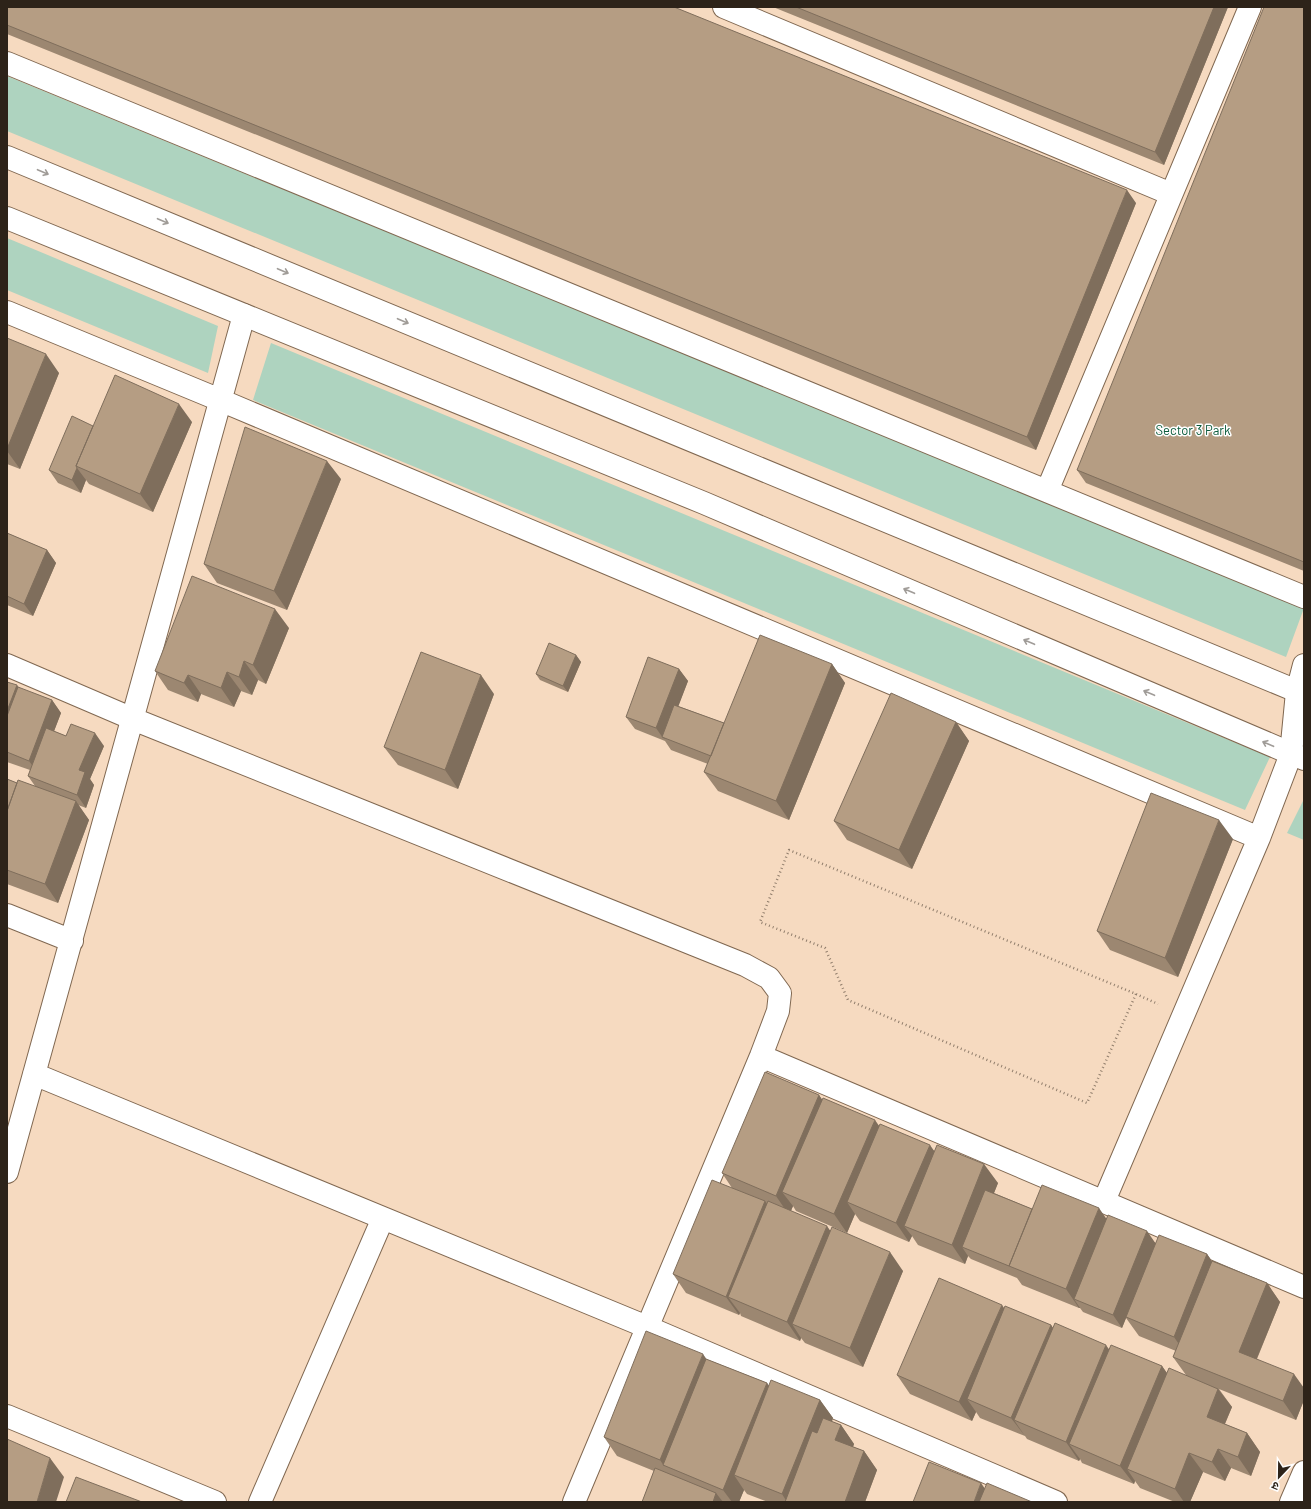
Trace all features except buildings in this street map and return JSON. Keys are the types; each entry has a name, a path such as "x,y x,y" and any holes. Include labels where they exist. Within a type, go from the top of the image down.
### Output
{"street":[{"path":"724,7 1171,194"},
{"path":"1047,491 1250,7"},
{"path":"7,63 1304,597"},
{"path":"7,157 1301,693"},
{"path":"7,218 704,503 1298,756"},
{"path":"7,312 220,400 1260,838"},
{"path":"7,1172 244,315"},
{"path":"7,665 133,719 745,965 769,978 780,993 778,1011 761,1056 574,1502"},
{"path":"1104,1201 1260,838 1298,756 1304,665"},
{"path":"7,915 72,941"},
{"path":"761,1056 1304,1287"},
{"path":"34,1074 647,1327 1056,1502"},
{"path":"260,1502 383,1218"},
{"path":"7,1416 177,1495 215,1502"},
{"path":"1291,1502 1304,1472"}],"path":[{"path":"1136,994 1087,1103 848,1000 825,948 760,922 789,850 1136,994 1184,1015"}],"green space":[{"path":"7,76 1304,608 1286,657 7,131"},
{"path":"7,238 218,326 208,373 7,290"},
{"path":"271,343 1270,757 1245,810 253,400"},
{"path":"1304,799 1304,840 1287,833"}],"park label":[{"name":"Sector 3 Park","path":"1193,430"}]}
